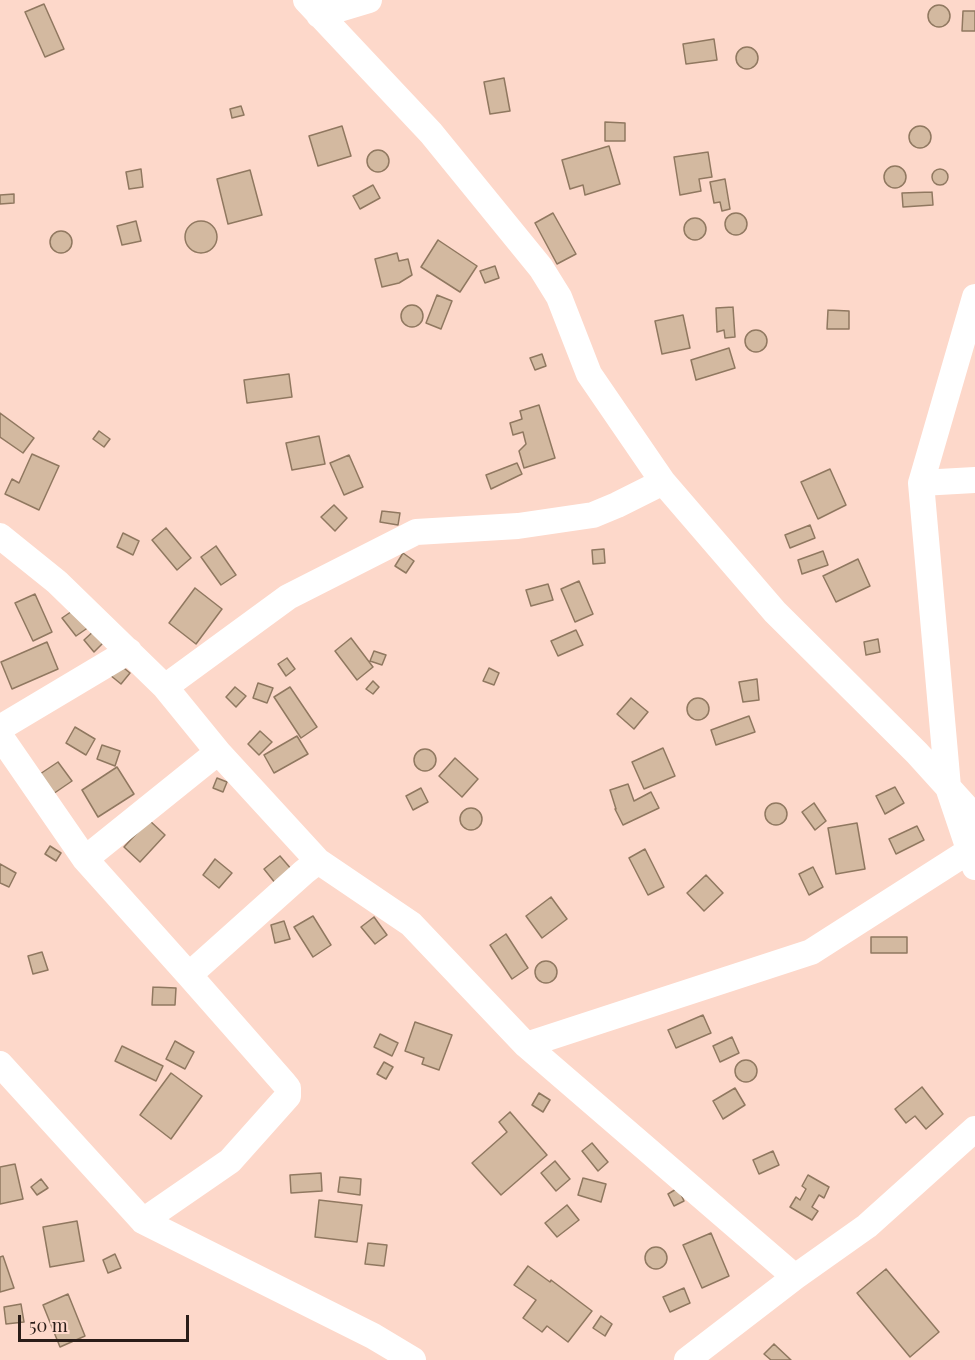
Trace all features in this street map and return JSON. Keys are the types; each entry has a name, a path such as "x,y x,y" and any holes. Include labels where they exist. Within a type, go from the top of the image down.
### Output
{"street":[{"path":"312,7 369,0"},
{"path":"312,7 431,133 541,268 559,297 589,374 663,482 775,612 917,753 975,817"},
{"path":"526,1045 811,952 972,859 948,787 921,483 975,297"},
{"path":"921,483 975,480"},
{"path":"165,687 288,597 416,532 518,526 593,515 663,482"},
{"path":"0,536 57,582 165,687 218,752 318,861 411,924 526,1045 795,1277"},
{"path":"0,728 129,651"},
{"path":"0,736 85,860 284,1083 289,1092 288,1096 230,1161 143,1221"},
{"path":"85,860 218,752"},
{"path":"189,975 318,861"},
{"path":"0,1064 143,1221 372,1348 413,1360"},
{"path":"687,1360 795,1277 867,1226 975,1129"}],"building":[{"path":"44,4 64,49 45,57 25,12"},
{"path":"939,5 947,8 950,16 947,24 939,27 931,24 928,16 931,8"},
{"path":"963,11 975,11 975,31 962,31"},
{"path":"714,39 717,60 686,64 683,44"},
{"path":"747,47 755,50 758,58 755,66 747,69 739,66 736,58 739,50"},
{"path":"504,78 510,111 490,114 484,82"},
{"path":"241,106 244,115 232,118 230,109"},
{"path":"605,122 625,123 625,141 605,141"},
{"path":"342,126 351,156 318,166 309,136"},
{"path":"920,126 928,129 931,137 928,145 920,148 912,145 909,137 912,129"},
{"path":"609,146 620,184 585,195 583,185 570,189 562,160"},
{"path":"378,150 386,153 389,161 386,169 378,172 370,169 367,161 370,153"},
{"path":"708,152 712,177 699,179 701,191 680,195 674,157"},
{"path":"895,166 903,169 906,177 903,185 895,188 887,185 884,177 887,169"},
{"path":"141,169 143,187 129,189 126,172"},
{"path":"937,169 943,169 948,177 946,183 937,185 932,180 932,174"},
{"path":"250,170 262,215 228,224 217,179"},
{"path":"725,179 730,209 722,211 720,202 714,203 710,182"},
{"path":"373,185 380,198 360,209 353,196"},
{"path":"932,192 933,205 903,207 902,193"},
{"path":"14,194 14,203 0,204 0,195"},
{"path":"553,213 576,254 557,264 535,223"},
{"path":"736,213 744,216 747,224 744,232 736,235 728,232 725,224 728,216"},
{"path":"695,218 703,221 706,229 703,237 695,240 687,237 684,229 687,221"},
{"path":"136,221 141,241 122,245 117,226"},
{"path":"201,221 212,226 217,237 212,248 201,253 190,248 185,237 190,226"},
{"path":"61,231 69,234 72,242 69,250 61,253 53,250 50,242 53,234"},
{"path":"438,240 477,266 460,292 421,267"},
{"path":"397,253 399,261 408,259 412,275 399,283 382,287 375,259"},
{"path":"495,266 499,278 485,283 480,271"},
{"path":"437,295 452,301 441,329 426,323"},
{"path":"412,305 420,308 423,316 420,324 412,327 404,324 401,316 404,308"},
{"path":"733,307 735,337 725,338 724,330 717,332 716,308"},
{"path":"828,310 849,311 849,329 827,329"},
{"path":"683,315 690,348 662,354 655,321"},
{"path":"756,330 764,333 767,341 764,349 756,352 748,349 745,341 748,333"},
{"path":"729,348 735,368 696,380 691,360"},
{"path":"542,354 546,366 535,370 530,358"},
{"path":"289,374 292,397 247,403 244,380"},
{"path":"539,405 555,458 524,468 519,451 526,444 523,432 513,435 510,423 522,419 520,411"},
{"path":"0,413 34,438 23,453 0,437"},
{"path":"99,431 110,439 104,447 93,439"},
{"path":"319,436 325,464 292,470 286,443"},
{"path":"32,454 59,466 39,510 5,494 12,479 19,483"},
{"path":"349,455 363,487 344,495 330,463"},
{"path":"517,463 522,474 491,489 486,475"},
{"path":"830,469 846,505 818,519 801,482"},
{"path":"334,505 347,518 335,531 321,517"},
{"path":"382,511 400,513 398,525 380,522"},
{"path":"810,525 815,538 790,548 785,535"},
{"path":"166,528 191,558 177,570 152,540"},
{"path":"123,533 139,541 133,555 117,547"},
{"path":"216,546 236,575 221,585 201,557"},
{"path":"604,549 605,563 593,564 592,550"},
{"path":"823,551 828,565 802,574 798,560"},
{"path":"403,553 414,561 406,573 395,566"},
{"path":"858,559 870,586 836,602 823,576"},
{"path":"579,581 593,614 575,622 561,589"},
{"path":"548,584 553,600 531,606 526,590"},
{"path":"195,588 222,609 196,644 169,623"},
{"path":"35,594 52,632 33,641 15,603"},
{"path":"75,609 89,627 76,636 62,618"},
{"path":"96,629 106,640 94,652 84,640"},
{"path":"576,630 583,645 558,656 551,641"},
{"path":"351,638 373,667 357,680 335,651"},
{"path":"878,639 880,652 866,655 864,642"},
{"path":"47,642 58,669 12,689 1,662"},
{"path":"374,651 386,655 382,665 370,661"},
{"path":"287,658 295,669 286,676 278,664"},
{"path":"119,664 130,673 121,684 110,675"},
{"path":"489,668 499,673 494,685 483,681"},
{"path":"757,679 759,700 743,702 739,682"},
{"path":"373,681 379,687 373,694 366,689"},
{"path":"258,683 273,688 267,703 253,698"},
{"path":"235,687 246,696 236,707 226,697"},
{"path":"290,687 317,727 301,738 274,697"},
{"path":"631,698 648,712 634,729 617,714"},
{"path":"698,698 706,701 709,709 706,717 698,720 690,717 687,709 690,701"},
{"path":"749,716 755,732 716,745 711,730"},
{"path":"75,727 95,739 86,755 66,743"},
{"path":"260,731 272,742 259,755 248,744"},
{"path":"297,736 308,754 274,773 264,755"},
{"path":"102,745 120,751 115,766 97,759"},
{"path":"663,748 675,776 644,789 632,762"},
{"path":"425,749 433,752 436,760 433,768 425,771 417,768 414,760 417,752"},
{"path":"455,758 478,779 462,797 439,776"},
{"path":"58,762 72,781 53,794 40,774"},
{"path":"117,767 134,794 98,817 82,790"},
{"path":"217,778 227,782 223,792 213,788"},
{"path":"628,784 634,801 651,792 659,808 623,825 615,809 610,790"},
{"path":"895,787 904,803 885,814 876,796"},
{"path":"421,788 428,802 413,810 406,796"},
{"path":"776,803 784,806 787,814 784,822 776,825 768,822 765,814 768,806"},
{"path":"814,803 826,821 815,830 802,812"},
{"path":"471,808 479,811 482,819 479,827 471,830 463,827 460,819 463,811"},
{"path":"149,820 165,835 140,862 124,847"},
{"path":"857,823 865,869 836,874 828,828"},
{"path":"917,826 924,840 896,854 889,839"},
{"path":"50,846 61,853 56,861 45,854"},
{"path":"645,849 664,887 648,895 629,858"},
{"path":"280,856 292,870 276,884 264,869"},
{"path":"215,859 232,873 219,888 203,875"},
{"path":"0,864 16,873 9,887 0,883"},
{"path":"813,867 823,887 809,895 799,874"},
{"path":"706,875 723,893 704,911 687,893"},
{"path":"551,897 567,919 542,938 526,916"},
{"path":"313,916 331,945 313,957 294,927"},
{"path":"374,917 387,935 375,944 361,927"},
{"path":"284,921 290,939 275,943 271,925"},
{"path":"506,934 528,968 512,979 490,945"},
{"path":"871,937 907,937 907,953 871,953"},
{"path":"42,952 48,970 33,974 28,956"},
{"path":"546,961 554,964 557,972 554,980 546,983 538,980 535,972 538,964"},
{"path":"153,987 176,988 175,1005 152,1005"},
{"path":"703,1015 711,1033 676,1048 668,1030"},
{"path":"415,1022 452,1035 439,1070 422,1064 424,1058 405,1051"},
{"path":"380,1034 398,1043 392,1056 374,1047"},
{"path":"732,1037 739,1053 720,1062 713,1046"},
{"path":"175,1041 194,1052 185,1069 166,1059"},
{"path":"122,1046 163,1066 156,1081 115,1061"},
{"path":"746,1060 754,1063 757,1071 754,1079 746,1082 738,1079 735,1071 738,1063"},
{"path":"384,1062 393,1067 386,1079 377,1074"},
{"path":"171,1073 202,1096 171,1139 140,1115"},
{"path":"922,1087 943,1114 926,1129 915,1116 906,1123 895,1109"},
{"path":"735,1088 745,1105 723,1119 713,1101"},
{"path":"539,1093 550,1100 543,1112 532,1105"},
{"path":"510,1112 547,1155 501,1195 472,1163 507,1132 499,1122"},
{"path":"592,1143 608,1162 598,1171 582,1151"},
{"path":"773,1151 779,1165 759,1174 753,1160"},
{"path":"555,1161 570,1179 556,1191 541,1173"},
{"path":"15,1164 23,1199 0,1204 0,1167"},
{"path":"321,1173 322,1191 291,1193 290,1175"},
{"path":"808,1175 829,1187 824,1198 819,1195 812,1207 818,1211 812,1220 790,1207 796,1197 800,1200 806,1189 802,1186"},
{"path":"340,1177 361,1179 360,1195 338,1192"},
{"path":"583,1178 606,1184 601,1202 578,1195"},
{"path":"41,1179 48,1188 37,1195 31,1187"},
{"path":"678,1188 684,1201 674,1206 668,1194"},
{"path":"319,1200 362,1205 357,1242 315,1237"},
{"path":"567,1205 579,1220 557,1237 545,1223"},
{"path":"77,1221 84,1261 50,1267 43,1227"},
{"path":"711,1233 729,1276 702,1288 683,1245"},
{"path":"368,1243 387,1245 384,1266 365,1264"},
{"path":"656,1247 664,1250 667,1258 664,1266 656,1269 648,1266 645,1258 648,1250"},
{"path":"115,1254 121,1268 108,1273 103,1260"},
{"path":"3,1256 14,1288 0,1292 0,1257"},
{"path":"528,1266 592,1311 568,1342 547,1326 542,1332 523,1318 536,1300 514,1285"},
{"path":"886,1269 939,1332 910,1357 857,1293"},
{"path":"684,1288 690,1303 670,1312 663,1297"},
{"path":"68,1294 85,1336 60,1347 43,1305"},
{"path":"21,1304 24,1322 6,1324 4,1307"},
{"path":"601,1316 612,1324 605,1336 593,1328"},
{"path":"774,1344 791,1360 771,1360 764,1354"}]}
